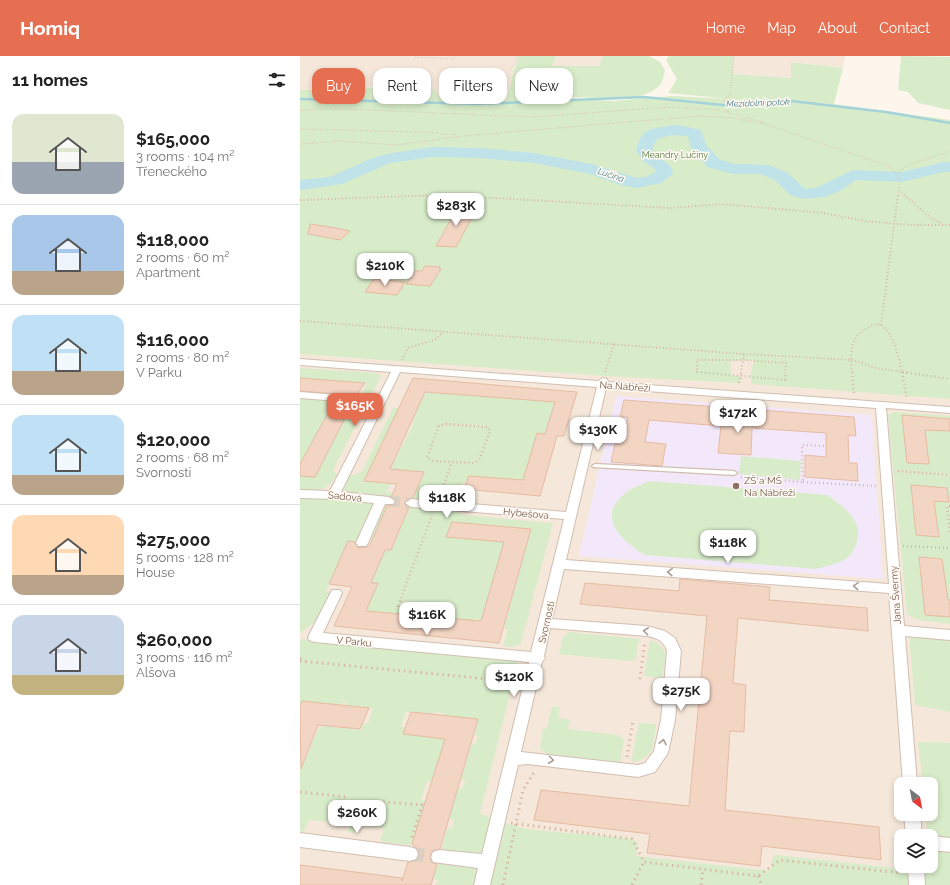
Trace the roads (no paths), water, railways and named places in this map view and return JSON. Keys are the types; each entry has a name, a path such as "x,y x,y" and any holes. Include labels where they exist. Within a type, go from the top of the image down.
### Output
{"street":[{"name":"Na Nábřeží","path":"300,362 603,383 950,410"},
{"path":"334,494 397,369"},
{"name":"Svornosti","path":"482,885 496,822 538,658 570,516 603,383"},
{"path":"300,395 338,398"},
{"name":"Jana Švermy","path":"881,405 909,777"},
{"name":"Sadová","path":"300,494 334,494 386,501 362,543"},
{"name":"Hybešova","path":"411,503 570,516"},
{"path":"560,564 895,589"},
{"name":"V Parku","path":"336,593 314,637 538,658"},
{"path":"512,759 539,759 638,770 650,768 661,753 668,720 674,651 672,644 665,636 659,632 546,623"},
{"path":"898,630 950,635"},
{"path":"300,840 409,854"},
{"path":"938,844 950,845"},
{"path":"439,857 487,862"}],"lane":[{"path":"595,466 734,473"}],"waterway":[{"name":"Mezidolní potok","path":"300,99 478,104 644,97 732,106 791,101 886,112 950,123"},
{"name":"Lučina","path":"300,185 330,182 386,159 416,153 432,152 510,155 568,164 603,172 623,180 637,183 644,182 665,174 665,170 650,159 644,150 650,136 667,131 678,130 695,133 698,146 713,163 733,169 763,169 782,177 796,191 803,194 819,193 834,187 853,175 902,177 943,167 950,167"}],"tunnel":[{"path":"389,501 411,503"},
{"path":"410,854 439,857"}],"place":[{"name":"ZŠ a MŠ Na Nábřeží","path":"736,486"}],"park label":[{"name":"Meandry Lučiny","path":"675,155"}]}
